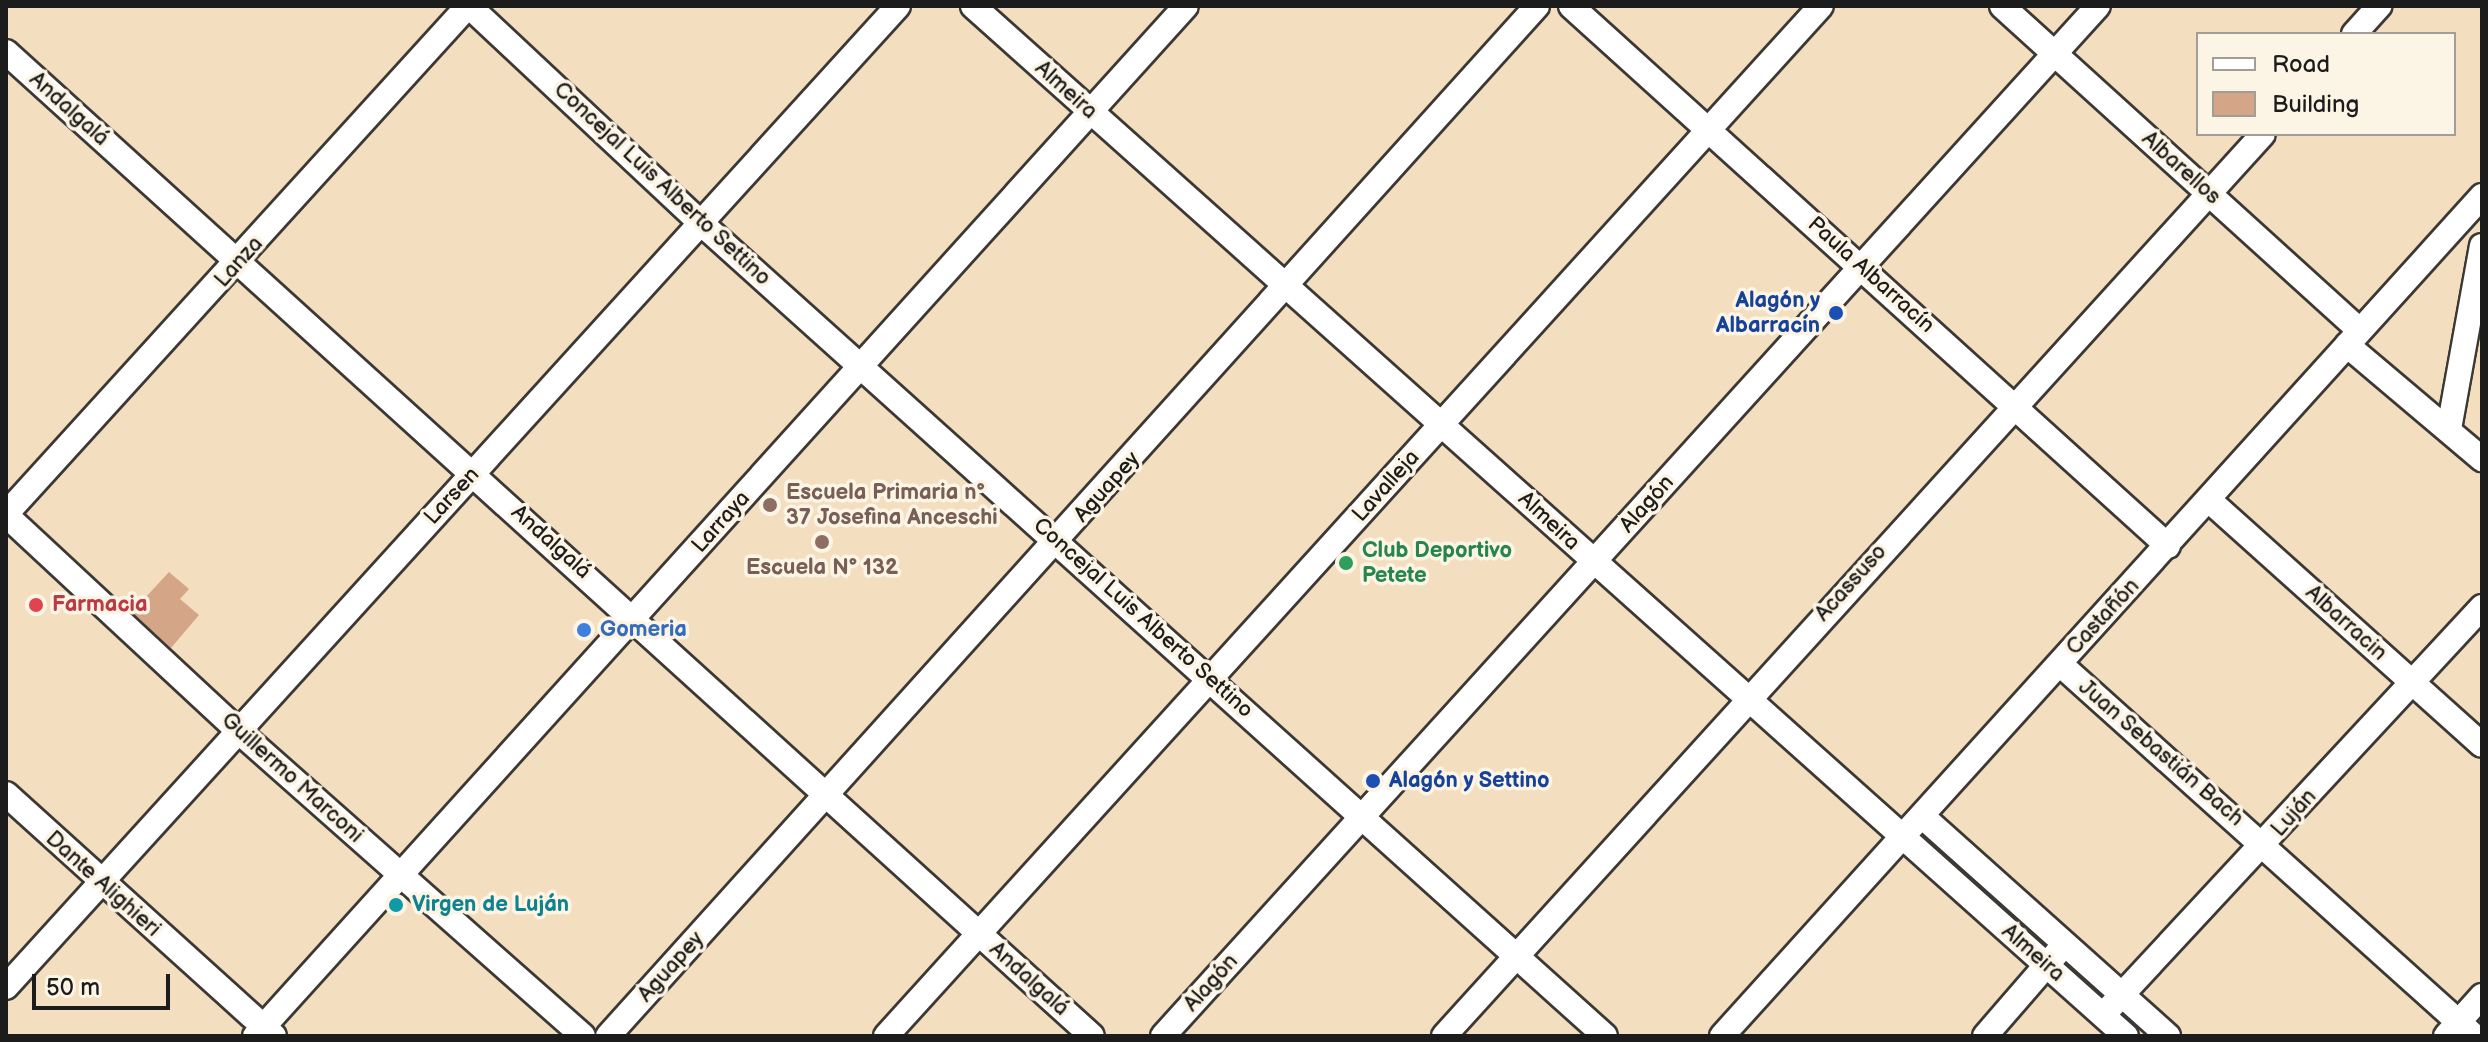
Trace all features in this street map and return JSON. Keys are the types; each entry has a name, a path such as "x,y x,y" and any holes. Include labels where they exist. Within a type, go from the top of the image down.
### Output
{"street":[{"name":"Concejal Luis Alberto Settino","path":"469,6 702,224 1213,680 1605,1036"},
{"name":"Lanza","path":"6,514 240,262 469,6"},
{"name":"Larsen","path":"6,987 236,729 702,224 898,6"},
{"name":"Almeira","path":"973,6 1289,285 1594,563 2126,1036"},
{"name":"Larraya","path":"264,1033 401,875 1186,6"},
{"name":"Aguapey","path":"608,1036 1058,542 1537,6"},
{"name":"Paula Albarracín","path":"1571,6 2015,404 2168,546"},
{"name":"Lavalleja","path":"886,1036 1213,680 1442,422 1821,6"},
{"name":"Albarellos","path":"2002,6 2209,193 2353,337 2482,459"},
{"name":"Alagón","path":"1163,1036 2098,6"},
{"path":"2356,32 2379,6"},
{"name":"Andalgalá","path":"6,52 634,617 825,796 1092,1036"},
{"name":"Acassuso","path":"1444,1036 1746,699 2261,136"},
{"name":"Castañón","path":"1722,1036 2210,501 2353,337 2482,196"},
{"path":"2449,429 2482,246"},
{"name":"Albarracin","path":"2210,501 2482,745"},
{"name":"Guillermo Marconi","path":"6,514 236,729 583,1036"},
{"name":"Luján","path":"2103,1015 2265,845 2482,607"},
{"name":"Juan Sebastián Bach","path":"2060,664 2265,845 2459,1031"},
{"name":"Dante Alighieri","path":"6,794 264,1033"},
{"name":"Almeira","path":"1922,816 2168,1036"},
{"path":"1985,1036 2065,943"},
{"path":"2459,1031 2482,996"}],"building":[{"path":"169,572 189,589 180,599 199,615 171,648 132,612"}],"place":[{"name":"Alagón y Albarracín","path":"1836,313"},
{"name":"Escuela Primaria n° 37 Josefina Anceschi","path":"770,505"},
{"name":"Escuela N° 132","path":"822,542"},
{"name":"Club Deportivo Petete","path":"1346,563"},
{"name":"Farmacia","path":"36,605"},
{"name":"Gomeria","path":"584,630"},
{"name":"Alagón y Settino","path":"1373,781"},
{"name":"Virgen de Luján","path":"396,905"}]}
